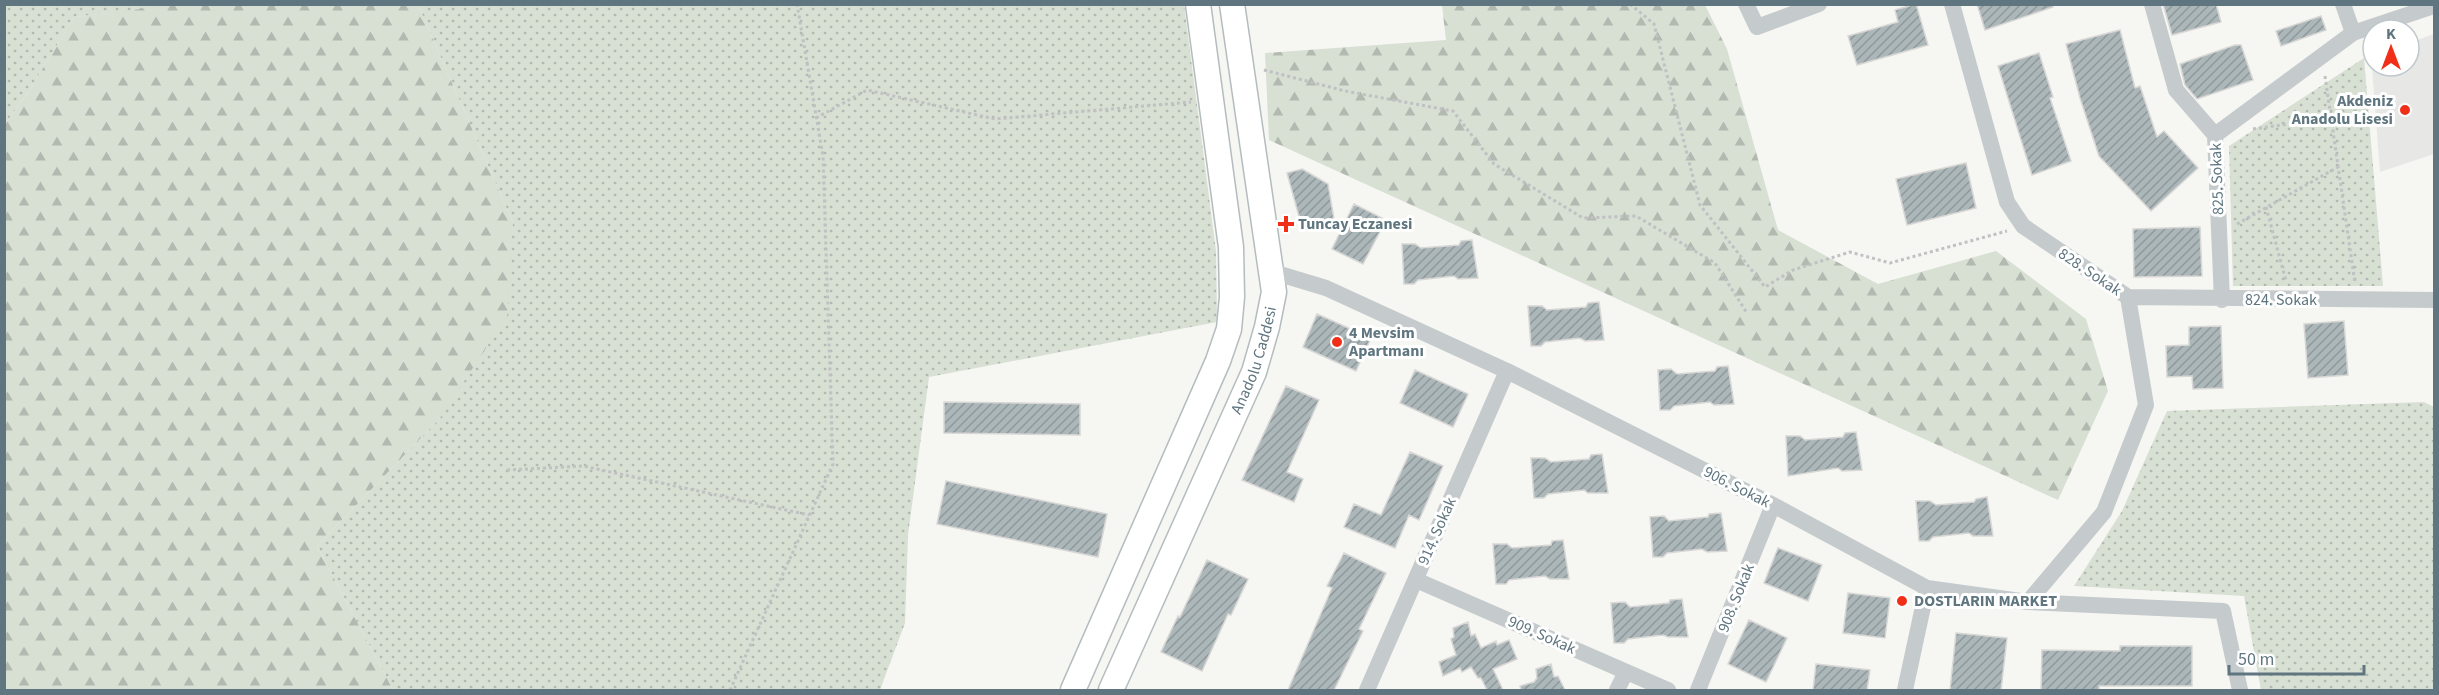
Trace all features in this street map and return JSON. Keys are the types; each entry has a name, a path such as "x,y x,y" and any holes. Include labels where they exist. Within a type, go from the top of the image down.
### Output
{"main road":[{"name":"Anadolu Caddesi","path":"1073,690 1213,372 1229,329 1232,297 1231,247 1198,4"},
{"name":"Anadolu Caddesi","path":"1111,690 1254,372 1274,292 1273,272 1232,4"}],"street":[{"path":"1746,4 1757,27 1819,4"},
{"name":"828. Sokak","path":"1952,4 2007,201 2023,226 2128,297 2146,405 2104,512 2028,602"},
{"name":"825. Sokak","path":"2152,4 2176,90 2216,135 2222,300"},
{"path":"2343,4 2353,33"},
{"path":"2216,135 2353,33 2434,6"},
{"name":"906. Sokak","path":"1273,272 1326,288 1507,372 1773,505 1927,588 2028,602 2223,611 2240,690"},
{"name":"824. Sokak","path":"2128,297 2222,300 2434,300"},
{"name":"914. Sokak","path":"1367,690 1507,372"},
{"name":"908. Sokak","path":"1698,690 1773,505"},
{"name":"909. Sokak","path":"1416,580 1668,690"},
{"path":"1905,690 1927,588"},
{"path":"1617,690 1626,672"}],"path":[{"path":"730,690 833,464 823,156 797,4"},
{"path":"1629,4 1654,24 1700,205 1765,287 1793,270 1850,252 1890,263 2023,226"},
{"path":"2322,56 2358,300"},
{"path":"1241,65 1345,91 1453,111 1494,164 1583,218 1636,216 1715,263 1747,313"},
{"path":"816,118 867,90 995,119 1193,102"},
{"path":"2250,130 2331,118"},
{"path":"2219,233 2338,167"},
{"path":"2266,207 2291,300"},
{"path":"507,470 583,466 809,515"}],"shaded area":[{"name":"Akdeniz Anadolu Lisesi","path":"2434,34 2434,154 2380,172 2373,78 2421,78 2421,39"}],"green space":[{"path":"181,4 418,5 513,223 507,316 440,418 317,546 393,690 5,690 5,124 29,91 74,17"},
{"path":"5,5 181,5 74,17 29,91 5,124"},
{"path":"418,5 1184,5 1216,251 1217,322 929,377 908,535 905,623 880,690 393,690 317,546 440,418 513,223"},
{"path":"1442,5 1705,5 1727,49 1778,230 1878,284 1996,251 2086,319 2108,391 2058,500 1269,140 1265,53 1446,40"},
{"path":"2361,60 2361,78 2366,78 2383,286 2233,286 2229,146"},
{"path":"2424,402 2434,407 2434,690 2261,690 2244,596 2074,586 2122,511 2167,411"}],"building":[{"path":"1916,4 1928,45 1857,65 1848,36 1898,22 1895,10"},
{"path":"1977,4 2053,4 2053,7 1985,30"},
{"path":"2163,4 2216,4 2221,22 2172,35"},
{"path":"2321,16 2326,30 2281,46 2276,31"},
{"path":"2120,30 2135,88 2140,86 2157,137 2164,131 2198,168 2151,211 2099,156 2080,98 2066,44"},
{"path":"2241,45 2253,80 2197,99 2185,85 2180,64"},
{"path":"2039,53 2053,97 2050,98 2071,161 2032,175 1998,66"},
{"path":"1966,163 1976,208 1907,225 1896,179"},
{"path":"1302,169 1328,184 1334,219 1303,231 1287,173"},
{"path":"1354,204 1386,220 1363,264 1332,249"},
{"path":"2200,227 2202,276 2134,277 2133,229"},
{"path":"1472,240 1478,278 1458,279 1454,276 1404,284 1402,244 1415,244 1421,248 1459,245 1461,241"},
{"path":"1599,302 1604,340 1585,341 1580,338 1531,346 1528,306 1542,306 1547,310 1586,307 1588,303"},
{"name":"4 Mevsim Apartmanı","path":"1317,314 1371,338 1356,371 1303,347"},
{"path":"2344,321 2348,375 2308,378 2304,324"},
{"path":"2221,326 2223,388 2193,389 2192,376 2167,377 2166,346 2189,345 2189,327"},
{"path":"1728,366 1734,404 1714,405 1710,402 1660,410 1658,370 1671,369 1677,374 1715,371 1717,367"},
{"path":"1415,370 1468,394 1453,427 1400,403"},
{"path":"1286,386 1319,400 1287,472 1303,479 1294,502 1242,480"},
{"path":"944,402 1080,404 1080,435 944,433"},
{"path":"1856,432 1862,470 1842,471 1838,468 1788,476 1786,436 1800,436 1805,440 1843,437 1845,433"},
{"path":"1410,452 1443,466 1419,520 1409,515 1395,548 1344,527 1354,504 1381,515"},
{"path":"1602,454 1608,493 1588,493 1584,490 1534,498 1531,458 1545,458 1551,462 1589,459 1591,455"},
{"path":"946,481 1107,514 1098,557 937,524"},
{"path":"1987,497 1993,536 1973,536 1969,533 1919,541 1916,501 1930,501 1936,505 1974,502 1976,499"},
{"path":"1721,513 1727,551 1707,552 1702,549 1653,557 1650,517 1664,516 1669,521 1708,517 1709,514"},
{"path":"1563,540 1569,579 1550,579 1545,576 1509,580 1506,584 1496,584 1493,544 1507,544 1512,548 1551,545 1552,541"},
{"path":"1778,548 1822,565 1808,601 1764,583"},
{"path":"1344,553 1386,573 1359,629 1363,631 1334,690 1288,690 1332,588 1327,586"},
{"path":"1207,560 1248,579 1231,615 1228,614 1202,671 1161,652"},
{"path":"1848,593 1890,598 1885,638 1843,633"},
{"path":"1682,599 1688,637 1663,635 1614,643 1611,603 1625,602 1630,607 1669,603 1670,600"},
{"path":"1749,620 1787,638 1766,682 1728,664"},
{"path":"1468,622 1471,636 1475,634 1481,648 1496,641 1497,645 1509,640 1517,659 1493,669 1503,690 1487,690 1481,678 1478,678 1471,667 1462,672 1460,668 1443,676 1439,662 1456,655 1451,639 1454,637 1453,628"},
{"path":"1956,633 2007,638 2001,690 1950,690"},
{"path":"2120,646 2192,646 2192,686 2099,686 2099,690 2041,690 2042,650 2120,651"},
{"path":"1551,664 1554,677 1558,676 1565,690 1521,690 1520,686 1534,682 1537,678 1536,669"},
{"path":"1816,664 1870,670 1867,690 1813,690"}],"place":[{"name":"Akdeniz Anadolu Lisesi","path":"2405,110"},
{"name":"Tuncay Eczanesi","path":"1286,224"},
{"name":"4 Mevsim Apartmanı","path":"1337,342"},
{"name":"DOSTLARIN MARKET","path":"1902,601"}]}
